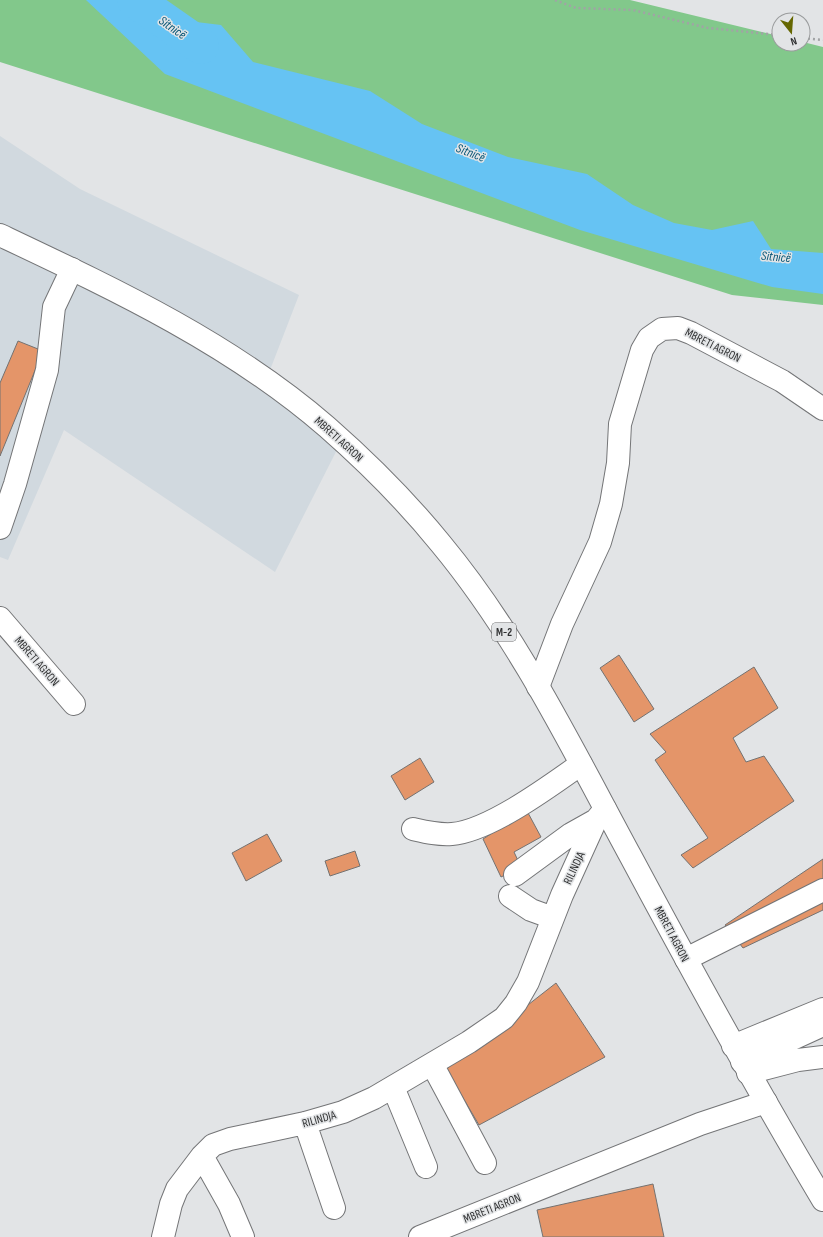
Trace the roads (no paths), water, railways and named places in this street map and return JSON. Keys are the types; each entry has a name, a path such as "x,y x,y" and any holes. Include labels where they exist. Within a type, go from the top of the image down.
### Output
{"street":[{"name":"MBRETI AGRON","path":"0,235 159,313 203,338 292,398 326,426 392,488 442,545 477,591 516,650 538,687 581,764 600,814 686,959 741,1060 823,1200"},
{"path":"0,528 15,484 47,370 54,307 72,269"},
{"name":"MBRETI AGRON","path":"538,687 562,624 600,542 611,504 618,463 620,424 642,350 649,338 662,329 670,328 678,328 691,333 782,381 823,409"},
{"name":"MBRETI AGRON","path":"0,618 74,704"},
{"path":"413,829 437,835 478,827 546,790 581,764"},
{"name":"RILINDJA","path":"515,875 600,814"},
{"name":"RILINDJA","path":"163,1237 171,1204 177,1189 202,1156 213,1145 230,1139 305,1123 343,1112 374,1098 393,1087 469,1042 504,1018 516,1003 537,961 553,918 600,814"},
{"path":"686,959 823,890"},
{"path":"510,896 531,910 553,918"},
{"path":"741,1060 823,1009"},
{"path":"741,1060 823,1025"},
{"path":"741,1060 798,1060 823,1057"},
{"path":"432,1064 485,1163"},
{"path":"393,1087 426,1168"},
{"name":"MBRETI AGRON","path":"420,1237 700,1124 766,1102"},
{"path":"305,1123 334,1208"},
{"path":"202,1156 229,1204 243,1237"}],"water":[{"path":"86,0 151,0 155,17 221,25 253,62 370,91 422,124 508,157 587,174 633,205 674,223 712,230 753,221 771,249 823,253 823,294 772,287 580,230 165,74"}],"waterway":[{"name":"Sitnicë","path":"135,0 201,46"}]}
